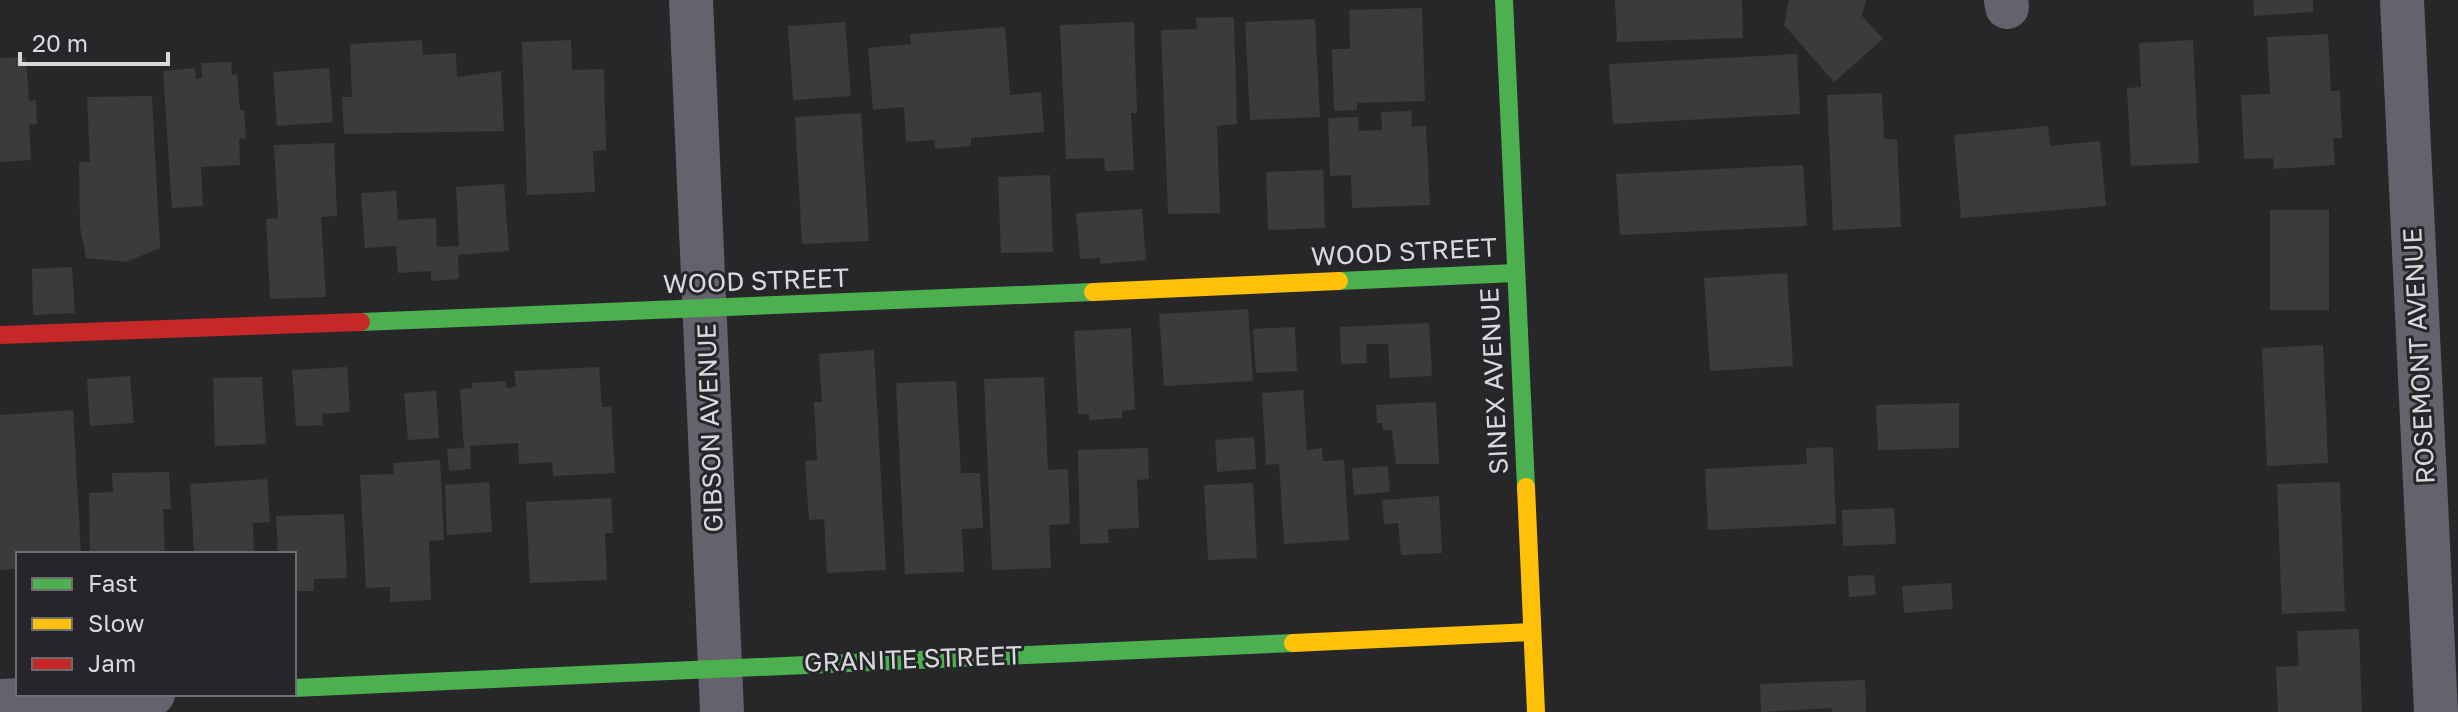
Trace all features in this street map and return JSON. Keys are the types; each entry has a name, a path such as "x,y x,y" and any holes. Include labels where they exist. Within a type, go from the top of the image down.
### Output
{"street":[{"name":"GIBSON AVENUE","path":"691,0 722,712"},
{"name":"SINEX AVENUE","path":"1504,0 1536,712"},
{"name":"ROSEMONT AVENUE","path":"2402,0 2436,712"},
{"name":"WOOD STREET","path":"0,335 706,310 1515,273"},
{"name":"GRANITE STREET","path":"296,688 1532,632"},
{"path":"0,701 109,696"}],"building":[{"path":"1615,0 1742,0 1743,38 1617,42"},
{"path":"1789,0 1866,0 1862,16 1883,39 1834,82 1784,25"},
{"path":"2253,0 2313,0 2313,12 2254,16"},
{"path":"1422,8 1425,101 1357,103 1357,110 1334,111 1332,49 1350,49 1349,10"},
{"path":"1234,17 1237,124 1217,126 1220,213 1168,214 1161,30 1197,29 1196,18"},
{"path":"1315,19 1320,117 1250,120 1245,22"},
{"path":"845,22 851,96 793,100 788,26"},
{"path":"1134,22 1137,113 1131,113 1134,170 1105,171 1104,158 1066,159 1060,25"},
{"path":"1005,27 1010,95 1041,92 1044,132 971,138 971,146 935,149 934,140 906,142 904,107 873,110 868,48 911,44 910,34"},
{"path":"2328,34 2331,91 2340,91 2342,138 2333,138 2335,165 2274,169 2273,158 2244,159 2241,95 2270,94 2267,37"},
{"path":"422,40 423,55 456,53 457,77 501,71 504,131 344,134 342,97 352,97 350,44"},
{"path":"571,40 572,70 604,69 606,150 593,151 595,192 527,195 522,42"},
{"path":"2193,40 2199,163 2131,166 2127,88 2141,87 2139,43"},
{"path":"1797,54 1800,114 1613,124 1609,64"},
{"path":"26,57 29,101 36,100 37,124 29,125 31,160 0,162 0,58"},
{"path":"231,62 232,75 237,74 240,110 244,110 246,138 239,139 240,165 201,167 203,206 172,208 163,71 195,68 196,79 202,78 201,63"},
{"path":"329,68 333,122 277,126 273,72"},
{"path":"1882,93 1884,139 1897,139 1901,227 1833,230 1827,95"},
{"path":"152,96 160,248 126,262 86,258 80,227 79,162 90,162 87,97"},
{"path":"1411,111 1412,127 1426,126 1430,205 1352,208 1351,175 1330,176 1328,118 1358,117 1359,131 1382,130 1381,112"},
{"path":"861,113 869,241 802,244 795,117"},
{"path":"2048,126 2050,146 2100,141 2106,206 1961,218 1954,135"},
{"path":"334,143 337,216 321,217 326,297 270,299 266,219 278,218 274,145"},
{"path":"1803,165 1807,226 1620,235 1616,174"},
{"path":"1323,170 1325,228 1268,230 1266,172"},
{"path":"1050,175 1053,252 1001,253 998,177"},
{"path":"504,184 509,251 458,255 459,279 431,281 431,271 398,273 396,246 365,248 361,193 396,191 398,220 436,218 437,247 459,246 456,187"},
{"path":"1142,209 1146,260 1100,264 1100,258 1080,259 1076,213"},
{"path":"2270,210 2329,210 2329,310 2270,310"},
{"path":"72,267 75,313 33,315 32,269"},
{"path":"1787,273 1793,366 1710,371 1704,278"},
{"path":"1248,309 1253,381 1164,386 1159,314"},
{"path":"1429,323 1432,376 1390,378 1388,344 1366,344 1367,363 1341,364 1340,327"},
{"path":"1295,327 1297,371 1256,373 1253,329"},
{"path":"1131,328 1135,410 1122,411 1122,418 1089,420 1089,414 1078,414 1074,331"},
{"path":"2323,345 2328,463 2267,466 2262,348"},
{"path":"874,350 886,570 827,573 824,519 809,520 805,461 817,460 814,402 822,402 819,354"},
{"path":"347,367 350,412 322,414 323,425 296,426 292,370"},
{"path":"599,367 602,407 611,407 615,473 553,476 552,462 519,464 518,443 470,446 471,469 449,471 447,449 464,448 460,389 472,388 472,383 506,381 506,388 516,387 514,371"},
{"path":"130,376 134,423 90,426 87,379"},
{"path":"262,377 266,444 215,446 213,378"},
{"path":"1044,377 1048,470 1068,469 1070,524 1049,525 1051,568 992,570 984,379"},
{"path":"956,381 961,473 980,473 983,528 962,529 964,572 905,574 896,383"},
{"path":"1303,390 1307,450 1322,448 1323,461 1344,460 1349,540 1284,544 1279,464 1266,465 1262,393"},
{"path":"436,391 439,438 408,440 404,393"},
{"path":"1436,402 1439,464 1396,464 1392,430 1383,430 1382,423 1377,423 1376,405"},
{"path":"1959,403 1959,448 1878,450 1876,405"},
{"path":"73,410 81,552 16,552 16,569 0,570 0,415"},
{"path":"1254,437 1256,469 1217,472 1215,440"},
{"path":"1833,447 1836,524 1708,530 1705,469 1807,464 1806,448"},
{"path":"1148,448 1149,479 1137,480 1139,528 1108,529 1109,543 1080,544 1078,450"},
{"path":"440,460 444,540 429,541 431,600 390,602 390,587 366,588 360,475 394,474 393,463"},
{"path":"1388,466 1390,492 1354,495 1352,468"},
{"path":"169,472 171,509 163,509 165,552 90,552 89,493 113,492 112,473"},
{"path":"267,479 270,522 253,523 254,552 194,552 190,484"},
{"path":"489,482 492,532 447,535 445,485"},
{"path":"2340,482 2345,611 2282,614 2277,484"},
{"path":"1253,483 1257,558 1208,560 1204,485"},
{"path":"1439,496 1442,553 1401,555 1398,523 1384,524 1382,500"},
{"path":"611,498 613,533 605,533 607,580 530,583 526,502"},
{"path":"1894,508 1896,544 1843,546 1842,510"},
{"path":"344,514 347,578 314,579 314,591 296,591 296,552 278,552 276,516"},
{"path":"1874,575 1876,595 1849,597 1848,576"},
{"path":"1951,583 1953,609 1904,613 1902,586"},
{"path":"2359,629 2362,712 2278,712 2276,667 2299,666 2297,631"},
{"path":"1865,680 1866,712 1832,712 1832,708 1761,712 1760,684"}],"traffic: fast":[{"path":"1504,0 1526,487"},
{"path":"1339,281 1515,273"},
{"path":"361,322 1093,292"},
{"path":"296,688 1293,643"}],"traffic: slow":[{"path":"1093,292 1339,281"},
{"path":"1526,487 1536,712"},
{"path":"1293,643 1532,632"}],"traffic: jam":[{"path":"0,335 361,322"}]}
